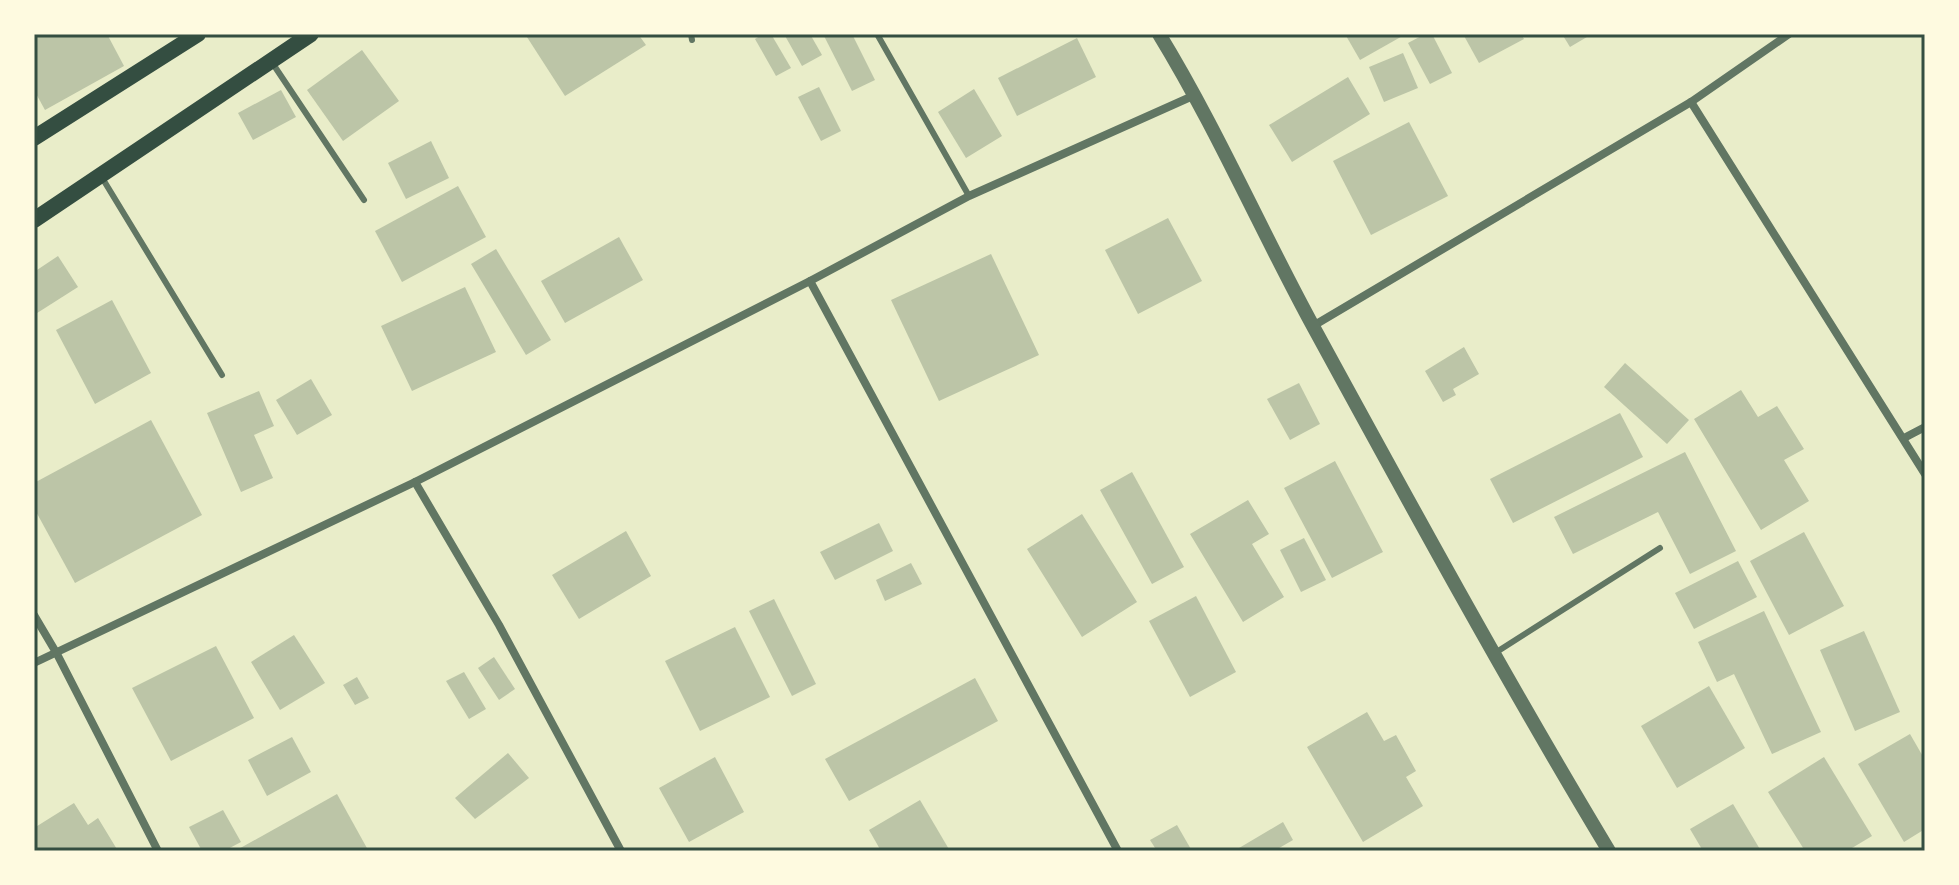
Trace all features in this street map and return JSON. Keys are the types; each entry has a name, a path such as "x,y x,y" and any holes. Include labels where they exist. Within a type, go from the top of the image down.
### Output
{"main road":[{"path":"34,138 198,34"},
{"path":"34,220 311,34"}],"street":[{"path":"1159,34 1196,94 1313,326 1542,739 1609,851"},
{"path":"1313,326 1691,102 1789,34"},
{"path":"34,663 415,482 810,281 969,196 1196,94"},
{"path":"1691,102 1925,474"},
{"path":"810,281 1118,851"},
{"path":"1904,438 1925,427"},
{"path":"415,482 499,625 621,851"},
{"path":"34,615 158,851"}],"lane":[{"path":"877,34 969,196"},
{"path":"272,62 364,200"},
{"path":"100,176 222,375"},
{"path":"1495,653 1660,548"}],"building":[{"path":"34,34 107,34 124,66 45,110 34,90"},
{"path":"525,34 638,34 646,45 565,96"},
{"path":"771,34 791,68 776,76 755,39"},
{"path":"784,34 810,34 822,55 802,66"},
{"path":"823,34 852,34 875,80 852,91"},
{"path":"1345,34 1406,34 1360,60"},
{"path":"1425,34 1432,34 1452,73 1430,84 1408,43"},
{"path":"1463,34 1521,34 1524,39 1479,63"},
{"path":"1562,34 1592,34 1570,47"},
{"path":"1077,38 1096,77 1017,116 998,78"},
{"path":"362,50 399,101 343,141 307,90"},
{"path":"1403,53 1418,88 1384,102 1369,67"},
{"path":"1348,77 1370,114 1292,162 1269,125"},
{"path":"819,87 841,131 821,141 798,97"},
{"path":"974,89 1002,136 966,158 938,112"},
{"path":"281,90 296,117 253,140 238,113"},
{"path":"1409,122 1448,196 1371,235 1333,161"},
{"path":"431,141 449,178 406,199 388,163"},
{"path":"458,186 486,237 402,282 375,231"},
{"path":"1168,218 1202,281 1138,314 1105,250"},
{"path":"619,237 643,280 565,323 541,281"},
{"path":"496,249 551,340 526,355 471,264"},
{"path":"991,254 1039,355 939,401 891,300"},
{"path":"58,256 78,287 34,315 34,272"},
{"path":"465,287 496,352 412,391 381,326"},
{"path":"112,300 151,373 95,404 56,330"},
{"path":"1464,347 1479,374 1453,389 1456,395 1443,402 1425,371"},
{"path":"1625,363 1689,420 1667,444 1604,387"},
{"path":"311,379 332,415 297,435 276,400"},
{"path":"1299,383 1320,424 1290,440 1267,399"},
{"path":"1741,390 1758,417 1777,406 1804,449 1784,460 1809,501 1761,530 1694,419"},
{"path":"259,391 274,426 254,435 273,478 241,492 207,413"},
{"path":"1620,413 1643,457 1513,523 1490,479"},
{"path":"151,420 202,515 75,583 34,508 34,483"},
{"path":"1685,452 1736,551 1690,574 1658,512 1573,554 1554,517"},
{"path":"1335,461 1383,552 1332,578 1284,488"},
{"path":"1132,472 1184,567 1152,584 1100,490"},
{"path":"1248,500 1269,534 1252,544 1284,597 1243,622 1190,534"},
{"path":"1082,514 1137,602 1082,637 1027,549"},
{"path":"879,523 893,551 835,580 820,552"},
{"path":"626,531 651,576 579,619 552,575"},
{"path":"1804,532 1844,606 1789,635 1750,561"},
{"path":"1304,538 1326,580 1301,592 1280,550"},
{"path":"1738,561 1757,597 1694,629 1675,593"},
{"path":"911,563 922,584 885,601 876,580"},
{"path":"1196,596 1236,672 1190,697 1149,621"},
{"path":"774,599 816,684 792,696 749,611"},
{"path":"1764,611 1821,732 1772,754 1734,674 1717,682 1698,642"},
{"path":"735,627 770,697 700,731 665,661"},
{"path":"1864,631 1900,712 1855,731 1820,650"},
{"path":"294,635 325,683 280,710 251,662"},
{"path":"216,646 254,718 171,761 132,688"},
{"path":"494,657 515,689 499,700 478,668"},
{"path":"464,672 486,709 469,719 446,681"},
{"path":"357,677 369,698 355,705 343,685"},
{"path":"975,678 998,721 849,801 825,759"},
{"path":"1709,686 1745,748 1677,788 1641,726"},
{"path":"1367,712 1384,741 1396,735 1416,771 1406,777 1423,806 1363,842 1307,747"},
{"path":"1910,734 1925,760 1925,829 1904,842 1858,764"},
{"path":"292,737 311,772 267,796 248,760"},
{"path":"508,753 529,778 475,819 455,798"},
{"path":"715,757 744,812 689,842 659,788"},
{"path":"1824,757 1872,836 1847,851 1805,851 1768,792"},
{"path":"337,794 368,850 235,851"},
{"path":"920,800 950,851 881,851 869,830"},
{"path":"74,803 88,825 98,818 118,851 37,851 34,847 34,828"},
{"path":"1733,804 1761,851 1703,851 1690,829"},
{"path":"223,810 241,842 224,851 202,851 189,827"},
{"path":"1283,822 1293,840 1274,851 1234,851"},
{"path":"1177,825 1192,851 1157,851 1150,840"}]}
